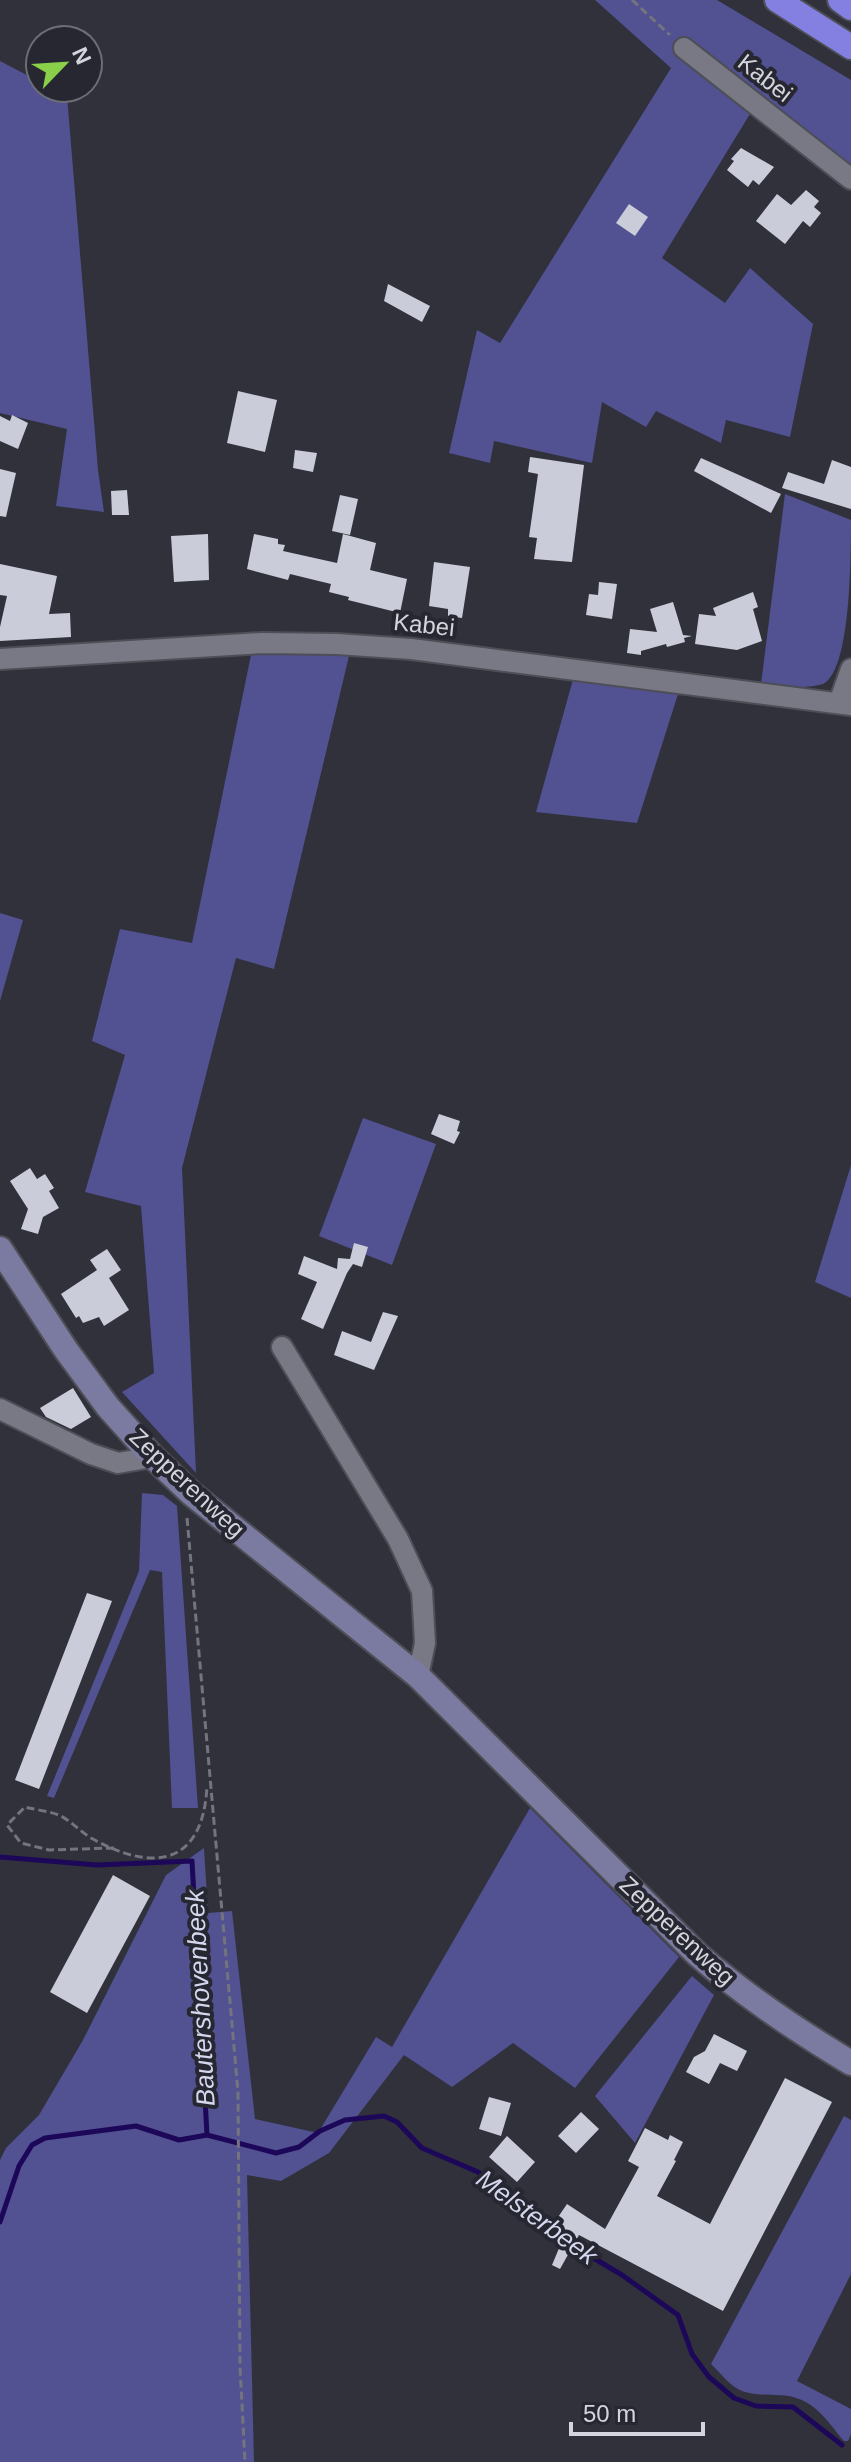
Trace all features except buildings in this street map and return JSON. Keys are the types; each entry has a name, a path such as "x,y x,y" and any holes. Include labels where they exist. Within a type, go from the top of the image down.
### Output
{"highway":[{"path":"777,0 851,47"},
{"path":"840,0 851,8"}],"street":[{"name":"Kabei","path":"684,48 851,179"},
{"name":"Kabei","path":"0,659 262,643 337,644 411,649 845,704 851,669"},
{"name":"Zepperenweg","path":"0,1249 66,1350 108,1407 184,1487 418,1676 697,1954 792,2028 851,2063"},
{"path":"282,1347 398,1539 422,1591 425,1643 418,1676"},
{"path":"0,1409 91,1454 118,1463 153,1457"}],"path":[{"path":"632,0 684,48"},
{"path":"184,1487 238,2092 240,2366 245,2462"},
{"path":"114,1848 49,1850 21,1843 7,1825 25,1807 59,1815 91,1838 135,1857 167,1857 191,1844 206,1808 208,1774"}],"shaded area":[{"path":"595,0 717,0 851,80 851,169 689,38 680,52 753,109 662,258 725,303 750,268 813,324 790,437 726,420 721,443 656,411 646,427 602,402 592,463 494,441 490,463 449,453 477,330 500,343 671,68"},
{"path":"0,61 24,74 24,104 68,104 104,512 56,506 67,429 0,413"},
{"path":"785,494 851,520 850,584 844,636 832,675 816,686 761,684"},
{"path":"350,652 274,969 236,958 182,1168 196,1473 122,1392 154,1373 141,1206 85,1192 125,1055 92,1041 120,929 192,943 251,655"},
{"path":"574,676 679,691 637,823 536,812"},
{"path":"0,913 23,920 0,1001"},
{"path":"363,1118 436,1144 392,1265 319,1236"},
{"path":"851,1165 851,1298 815,1282"},
{"path":"142,1493 163,1495 177,1506 198,1808 172,1808 162,1572 150,1570 54,1798 47,1796 139,1571"},
{"path":"530,1808 679,1957 575,2088 513,2043 452,2087 404,2055 329,2153 281,2181 247,2175 254,2462 0,2462 0,2160 6,2148 39,2115 83,2040 166,1875 204,1848 208,1913 232,1911 255,2119 318,2133 376,2037 392,2047"},
{"path":"692,1976 714,1995 635,2143 595,2096"},
{"path":"844,2116 851,2120 851,2274 797,2381 851,2409 848,2441 844,2441 824,2417 806,2402 784,2395 745,2392 731,2384 711,2364"}],"waterway":[{"name":"Bautershovenbeek","path":"0,1857 97,1865 192,1861 207,2135"},
{"name":"Melsterbeek","path":"0,2222 19,2166 32,2145 45,2138 136,2126 179,2140 207,2135 276,2153 299,2147 320,2131 345,2120 384,2116 397,2122 422,2148 478,2172 560,2238 622,2275 678,2315 692,2354 709,2377 734,2398 756,2406 793,2407 842,2445"}]}
